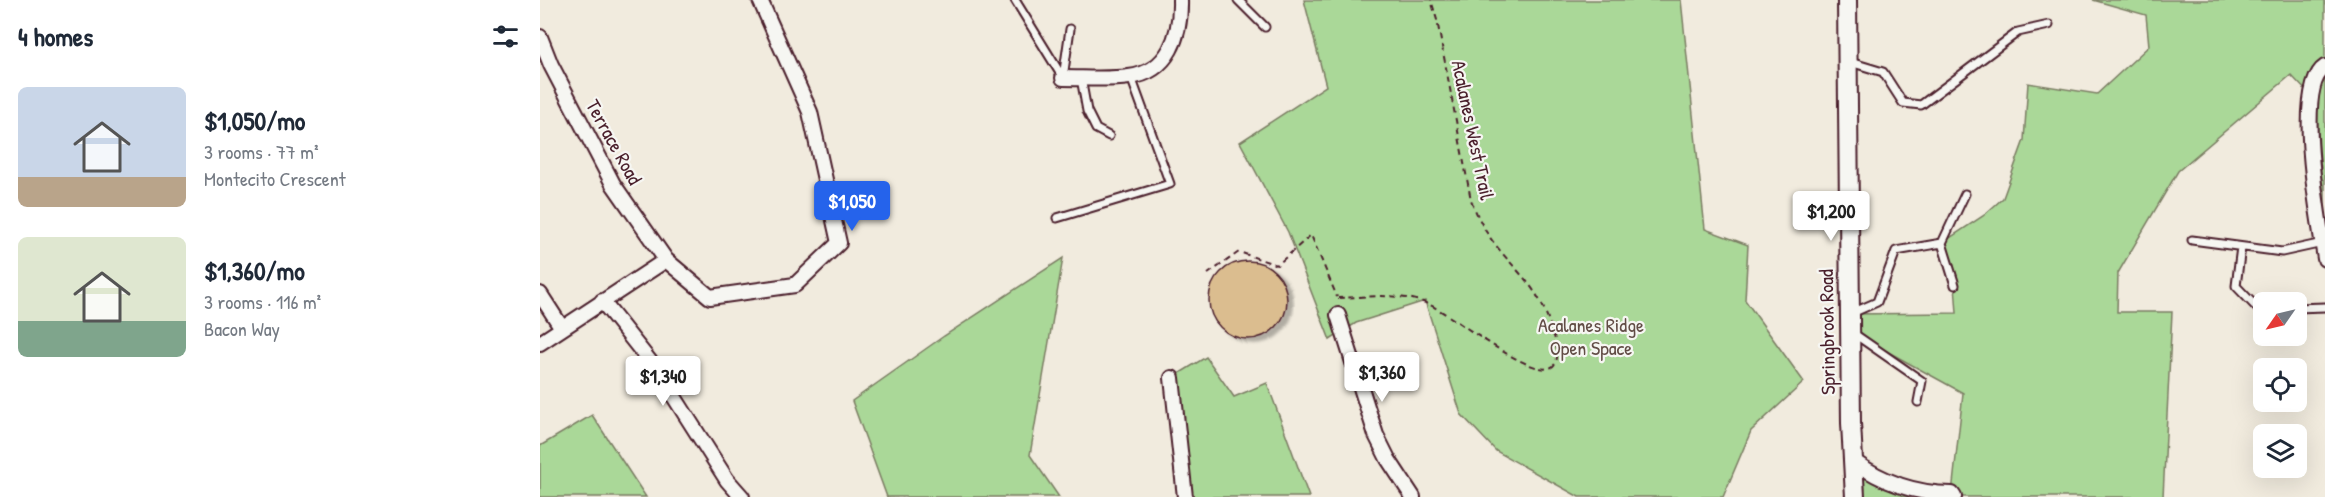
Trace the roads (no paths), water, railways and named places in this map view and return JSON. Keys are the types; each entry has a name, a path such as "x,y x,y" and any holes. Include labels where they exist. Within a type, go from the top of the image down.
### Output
{"street":[{"name":"Terrace Road","path":"540,37 551,65 613,184 666,260 710,297 795,285 839,243 810,112 760,0"},
{"path":"1063,78 1131,77 1159,65 1174,44 1180,18 1180,0"},
{"name":"Springbrook Road","path":"1847,0 1853,492"},
{"path":"2325,67 2320,70 2313,86 2308,140 2325,259"},
{"path":"540,343 666,260"},
{"path":"540,294 562,328"},
{"path":"602,301 659,372 727,480 742,497"},
{"path":"1338,315 1376,435 1388,459 1413,497"},
{"path":"1172,378 1185,497"},
{"path":"1852,460 1873,476 1923,492 1952,494 1954,497"}],"lane":[{"path":"1015,0 1063,78"},
{"path":"1238,0 1265,27"},
{"path":"1848,61 1883,72 1903,103 1921,105 2018,32 2049,25"},
{"path":"1063,78 1070,28"},
{"path":"1057,218 1170,184 1131,77"},
{"path":"1081,78 1087,111 1096,129 1109,136"},
{"path":"1955,285 1942,243 1965,194"},
{"path":"2192,240 2282,252 2323,243"},
{"path":"1917,402 1922,381 1850,322 1877,302 1896,251 1942,243"},
{"path":"2241,247 2236,286 2253,304"},
{"path":"2307,308 2325,306"}],"park label":[{"name":"Acalanes Ridge Open Space","path":"1591,336"}]}
